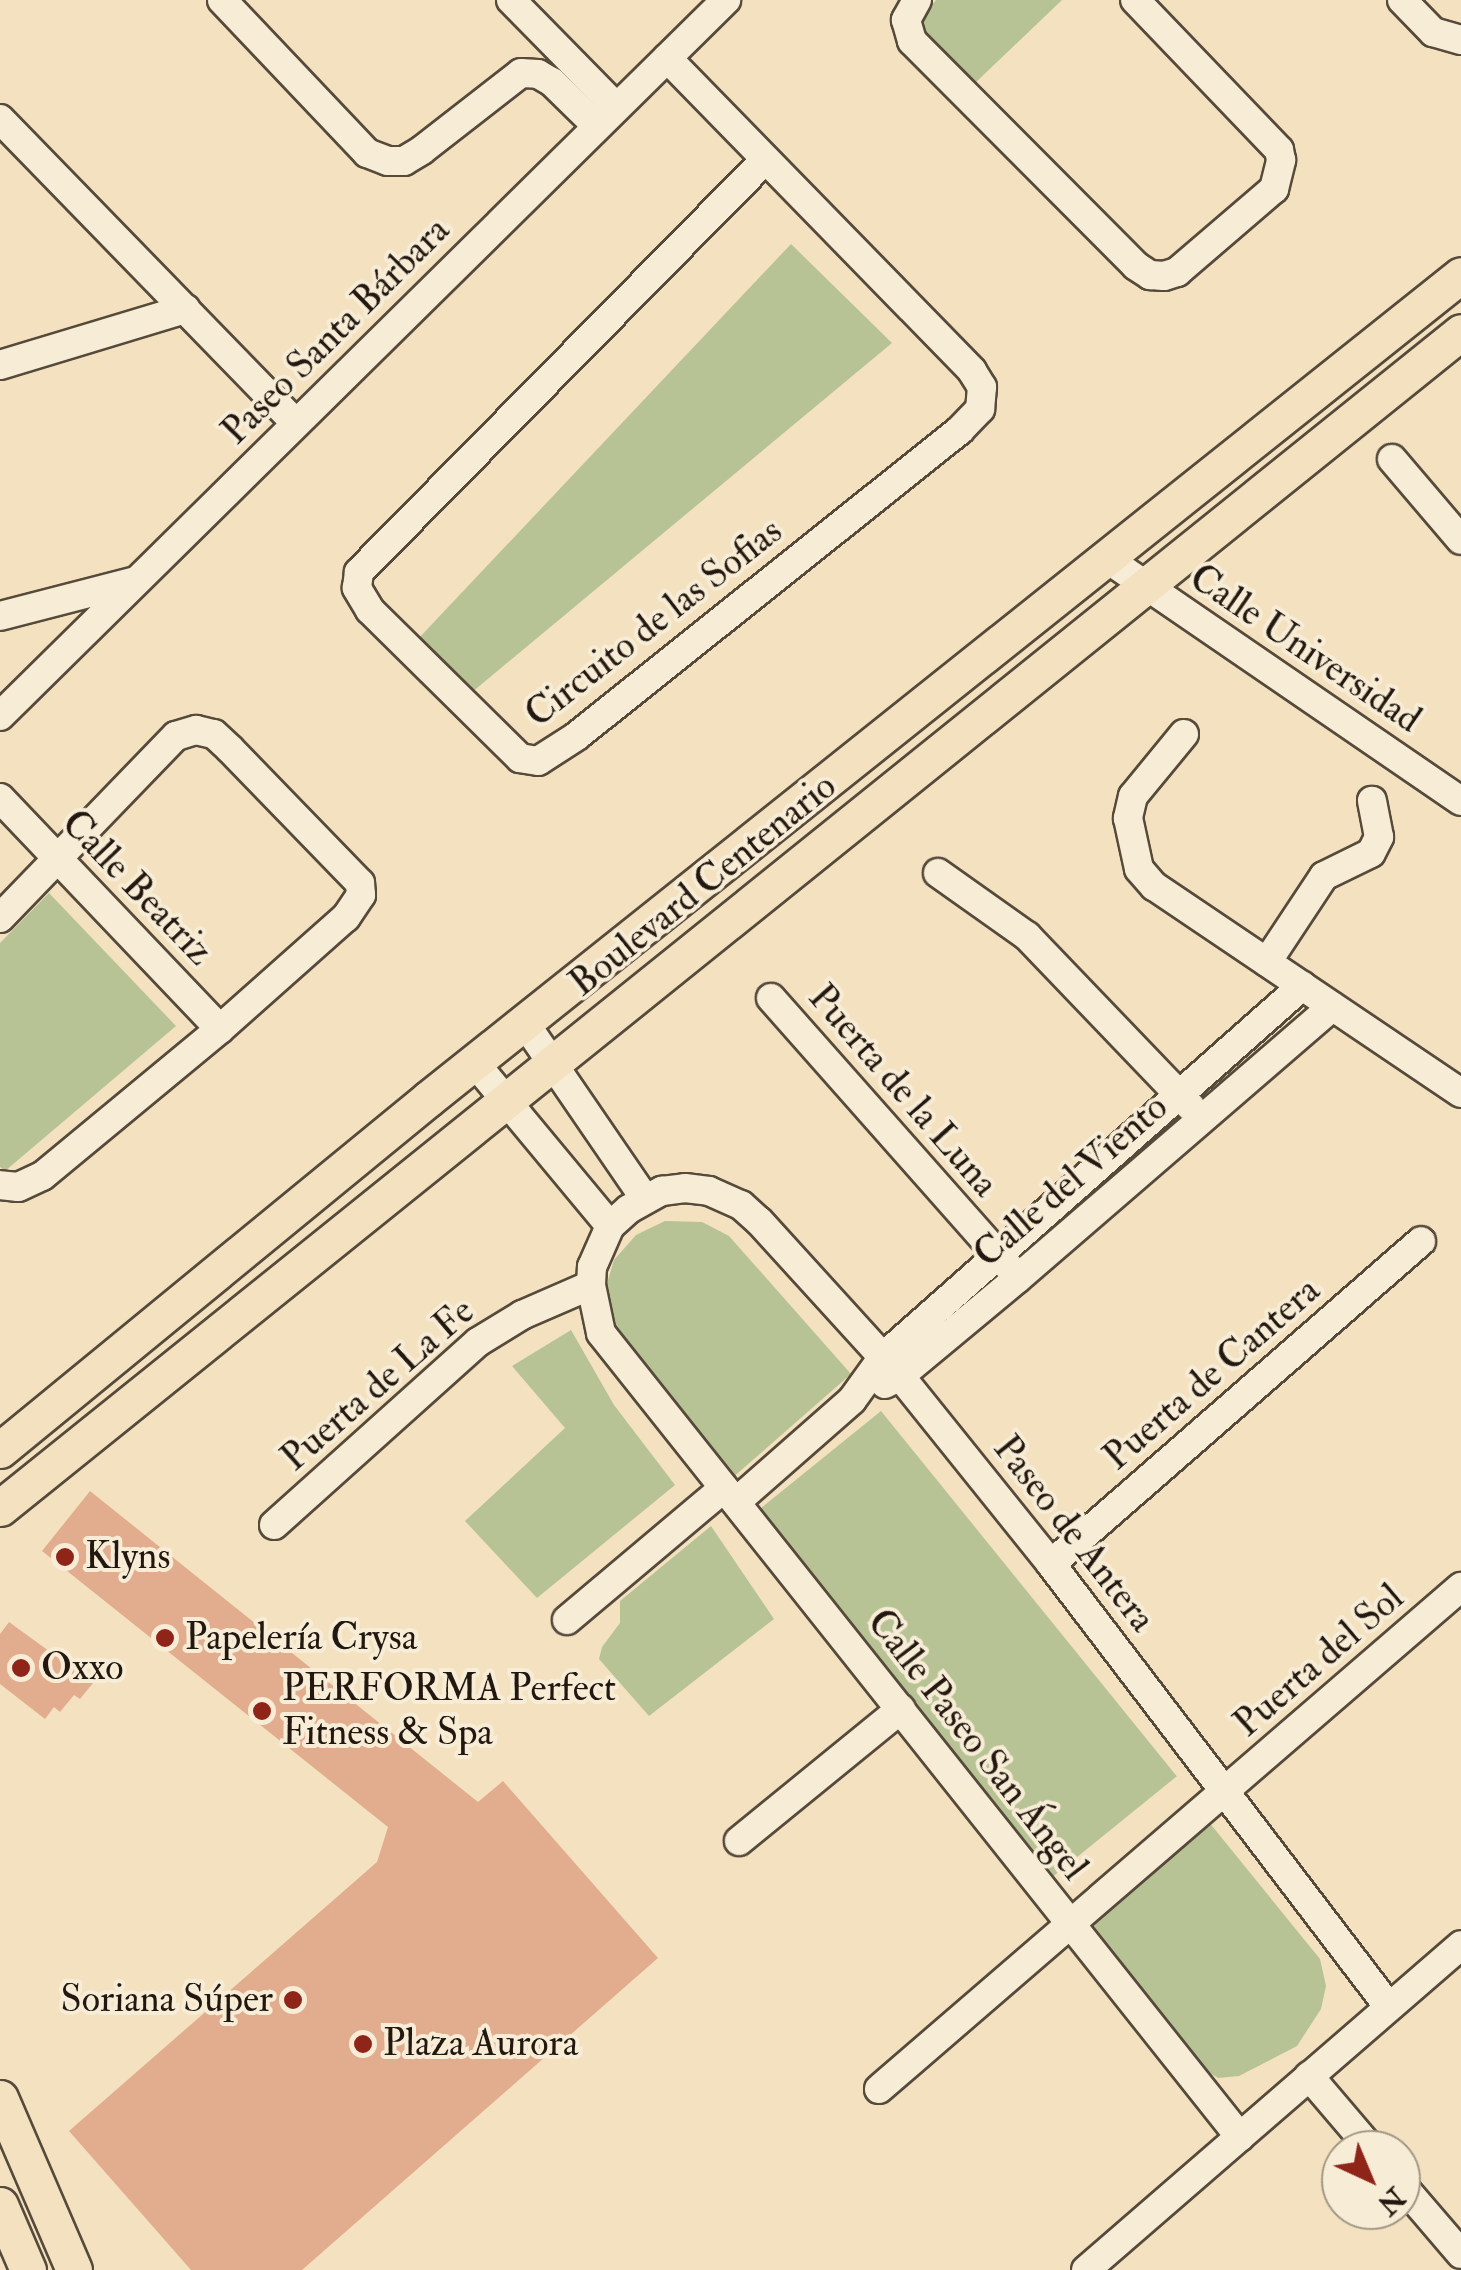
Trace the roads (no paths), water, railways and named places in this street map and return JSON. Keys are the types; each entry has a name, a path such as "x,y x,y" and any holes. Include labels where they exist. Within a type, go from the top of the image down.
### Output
{"main road":[{"name":"Boulevard Centenario","path":"0,1450 474,1062 1461,275"},
{"name":"Boulevard Centenario","path":"0,1508 1460,333"},
{"path":"0,2098 74,2270"},
{"path":"0,2204 28,2270"}],"street":[{"path":"222,0 367,153 388,161 404,161 422,150 521,74 538,74 607,117"},
{"path":"511,0 607,117"},
{"name":"Paseo Santa Bárbara","path":"0,716 726,0"},
{"path":"917,0 906,20 912,41 1136,266 1150,275 1164,276 1176,272 1274,189 1281,160 1279,150 1136,0"},
{"path":"1402,0 1433,32 1461,40"},
{"name":"Circuito de las Sofias","path":"667,58 972,371 982,387 980,408 960,430 577,736 538,761 520,758 370,610 358,588 358,572 765,160"},
{"path":"0,119 296,423"},
{"path":"0,365 186,308"},
{"path":"1392,459 1461,540"},
{"name":"Calle Universidad","path":"1106,558 1461,801"},
{"path":"0,616 137,580"},
{"path":"0,918 176,736 196,730 214,734 360,884 356,906 220,1029 42,1176 18,1188 0,1185"},
{"path":"1184,734 1133,796 1128,818 1139,869 1154,886 1461,1093"},
{"name":"Calle Beatriz","path":"0,798 220,1029"},
{"path":"1266,962 1324,876 1371,853 1379,837 1372,801"},
{"path":"938,873 1028,936 1200,1118"},
{"name":"Calle del Viento","path":"892,1367 997,1254 1302,986"},
{"name":"Puerta de la Luna","path":"771,998 1018,1278"},
{"name":"Calle del Viento","path":"566,1620 892,1367 1018,1278 1332,1007"},
{"path":"474,1062 610,1226 645,1199 524,1022"},
{"name":"Paseo de Antera","path":"645,1199 685,1188 709,1190 741,1205 892,1367 1051,1564 1390,2006"},
{"name":"Calle Paseo San Ángel","path":"610,1226 599,1244 591,1286 601,1332 1240,2137"},
{"name":"Puerta de Cantera","path":"1051,1564 1421,1241"},
{"name":"Puerta de La Fe","path":"274,1526 478,1342 522,1314 591,1286"},
{"name":"Puerta del Sol","path":"879,2089 1461,1587"},
{"path":"739,1841 900,1710"},
{"path":"1086,2270 1461,1944"},
{"path":"1310,2076 1355,2130"},
{"path":"1421,2207 1461,2254"}],"place":[{"name":"Klyns","path":"65,1557"},
{"name":"Papelería Crysa","path":"165,1638"},
{"name":"Oxxo","path":"21,1668"},
{"name":"PERFORMA Perfect Fitness & Spa","path":"262,1711"},
{"name":"Soriana Súper","path":"293,2000"},
{"name":"Plaza Aurora","path":"363,2044"}]}
